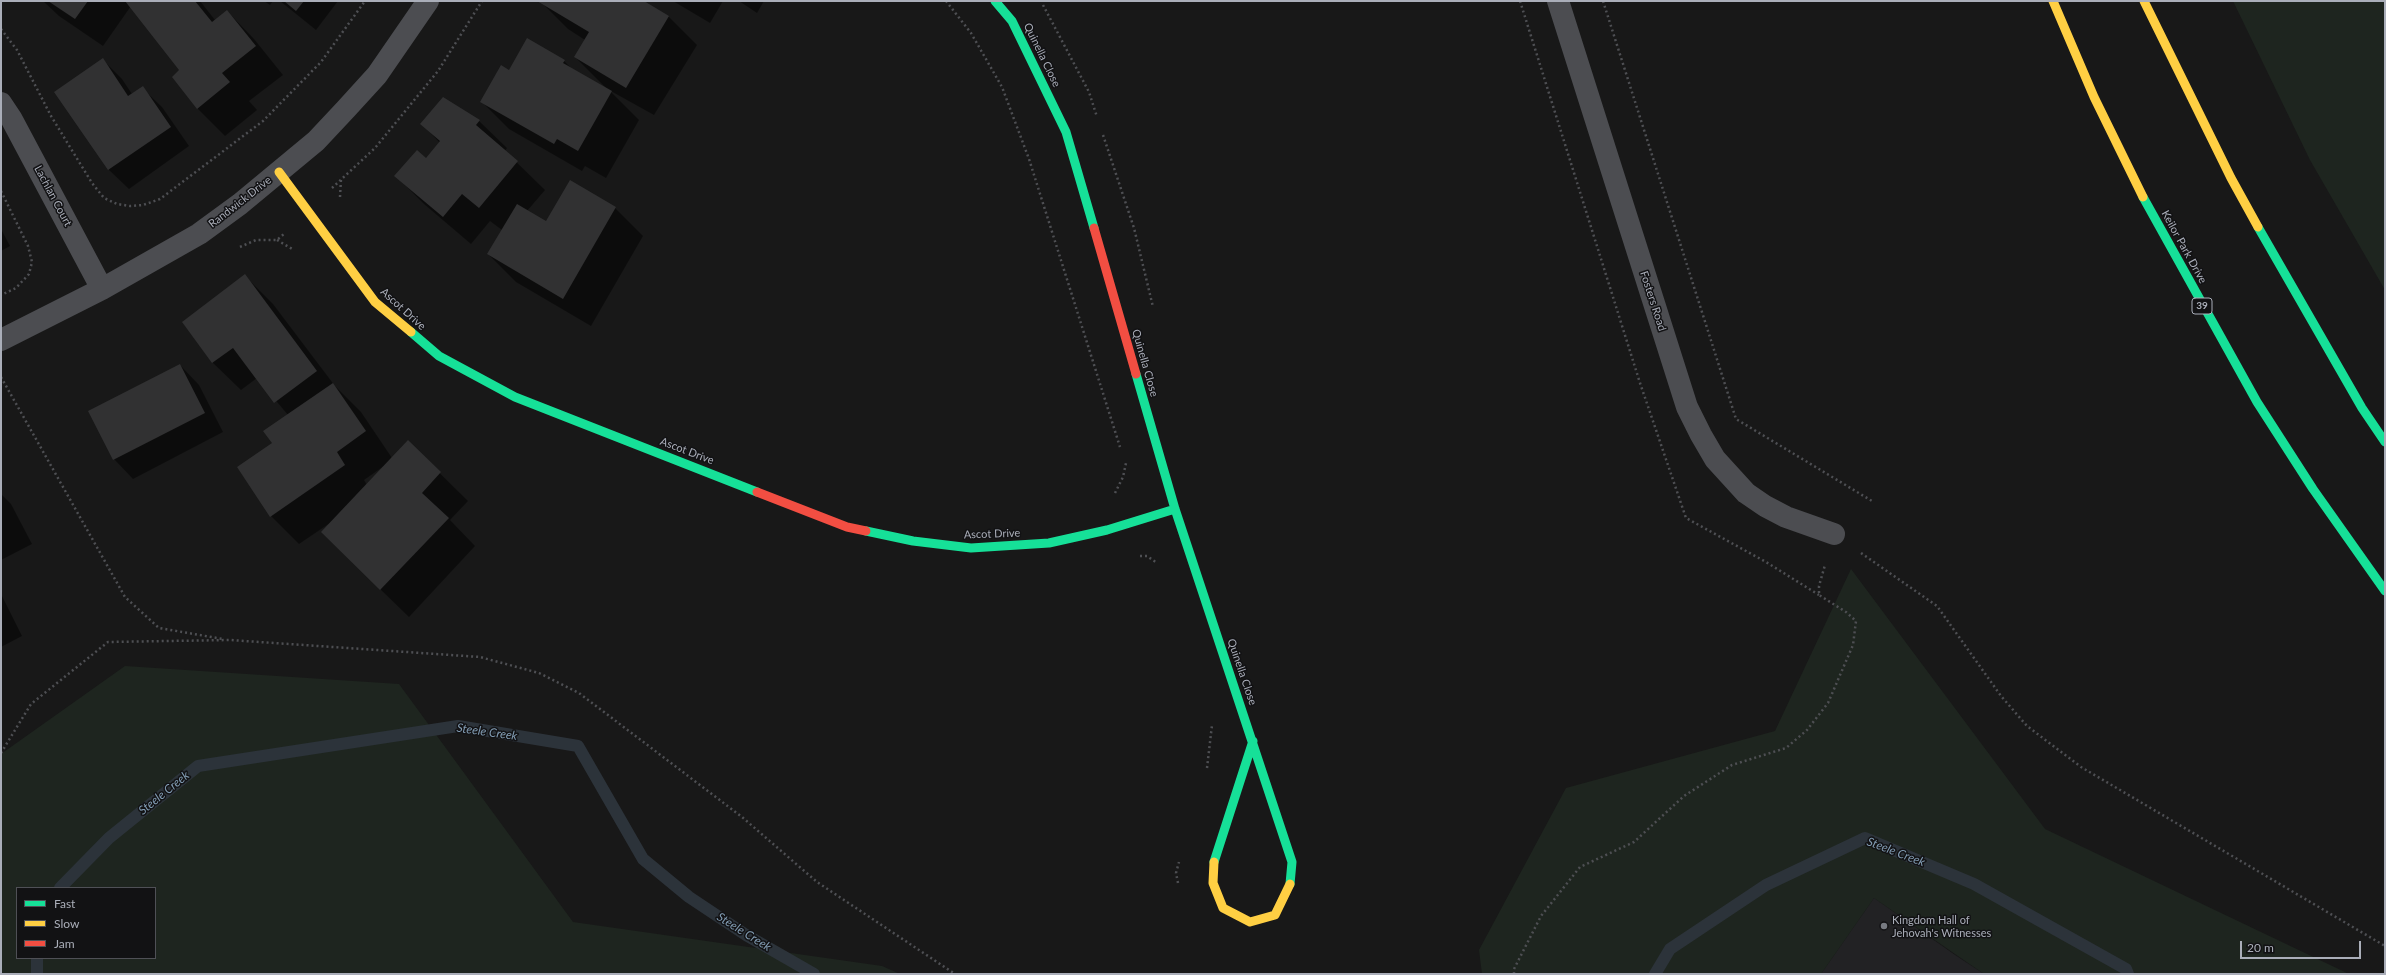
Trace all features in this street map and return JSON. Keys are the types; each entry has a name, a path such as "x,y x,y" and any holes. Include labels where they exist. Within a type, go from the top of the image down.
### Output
{"street":[{"name":"Randwick Drive","path":"1,340 102,289 199,234 279,172 316,141 377,75 428,1"},
{"name":"Quinella Close","path":"995,1 1012,21 1066,132 1174,509 1253,741 1292,862 1289,888 1275,915 1250,922 1223,908 1213,883 1214,856 1253,741"},
{"name":"Fosters Road","path":"1558,1 1687,407 1701,435 1715,459 1746,493 1765,506 1786,517 1834,534"},
{"name":"Keilor Park Drive","path":"2052,1 2094,97 2148,207 2200,302 2261,408 2313,489 2385,591"},
{"path":"2144,1 2231,178 2266,242 2362,408 2385,442"},
{"name":"Lachlan Court","path":"1,103 11,118 102,289"},
{"name":"Ascot Drive","path":"279,172 375,302 439,356 515,397 847,527 913,541 971,548 1049,543 1107,530 1174,509"}],"path":[{"path":"1,29 16,50 51,116 92,184 104,198 116,204 130,206 143,205 160,199 263,121 321,62 365,1"},
{"path":"946,1 972,33 1002,87 1029,159 1121,448"},
{"path":"1603,1 1736,419 1872,501"},
{"path":"340,201 342,179"},
{"path":"1,191 28,246 32,262 29,274 16,288 1,295"},
{"path":"1,377 125,598 159,628 230,640"},
{"path":"1123,456 1128,470"},
{"path":"1112,496 1116,492 1123,477 1126,463"},
{"path":"1514,974 1514,969 1541,916 1580,867 1634,842 1684,796 1732,765 1786,748 1807,730 1828,703 1853,644 1856,621 1846,612 1819,595 1819,586 1834,534 1937,606 2001,696 2027,726 2081,767 2385,946"},
{"path":"1,753 30,704 108,642 230,640 480,657 539,672 579,693 742,816 817,882 955,974"}],"shaded area":[{"path":"2233,1 2385,1 2385,290 2310,160"},
{"path":"1851,569 2045,829 2349,974 1984,974 1874,898 1821,974 1482,974 1479,950 1566,788 1775,731"},
{"path":"125,666 399,684 573,922 882,966 900,974 1,974 1,754"},
{"name":"Kingdom Hall of Jehovah's Witnesses","path":"1874,898 1955,955 1984,974 1821,974"}],"building":[{"path":"48,1 88,1 75,19"},
{"path":"125,1 195,1 212,22 227,10 256,46 222,73 230,82 197,109 172,77 179,70"},
{"path":"284,1 304,1 296,11"},
{"path":"537,1 644,1 669,16 626,88 574,57 589,32"},
{"path":"527,38 565,60 563,63 612,91 578,151 557,139 554,144 480,102 501,65 509,70"},
{"path":"103,58 128,96 143,86 171,127 108,170 54,92"},
{"path":"443,97 480,120 476,125 518,161 479,208 462,194 443,217 394,176 417,150 426,158 440,141 420,124"},
{"path":"570,180 616,207 563,299 487,254 517,204 546,221"},
{"path":"245,274 317,371 274,403 233,348 212,363 182,322"},
{"path":"180,364 205,413 113,460 88,411"},
{"path":"333,383 366,431 337,452 345,465 270,517 237,467 272,443 263,431"},
{"path":"408,440 441,472 422,493 449,518 380,590 321,532"}],"waterway":[{"name":"Steele Creek","path":"61,887 109,838 198,766 458,726 578,746 643,859 689,897 746,935 814,974"},
{"name":"Steele Creek","path":"1655,974 1670,949 1766,885 1865,838 1974,884 2126,969 2128,974"},
{"name":"Steele Creek","path":"37,959 37,974"}],"traffic: fast":[{"path":"995,1 1012,21 1066,132 1094,228"},
{"path":"2143,197 2257,402 2313,489 2385,591"},
{"path":"2258,227 2362,408 2385,442"},
{"path":"411,332 439,356 515,397 757,492"},
{"path":"1136,374 1175,509 1292,862 1290,884"},
{"path":"866,531 913,541 971,548 1049,543 1107,530 1175,509"},
{"path":"1214,862 1253,741"}],"traffic: slow":[{"path":"2053,1 2094,97 2143,197"},
{"path":"2144,1 2231,178 2258,227"},
{"path":"279,172 375,302 411,332"},
{"path":"1214,862 1213,883 1223,908 1250,922 1275,915 1290,884"}],"traffic: jam":[{"path":"1094,228 1136,374"},
{"path":"757,492 847,527 866,531"}],"place":[{"name":"Kingdom Hall of Jehovah's Witnesses","path":"1884,926"}]}
